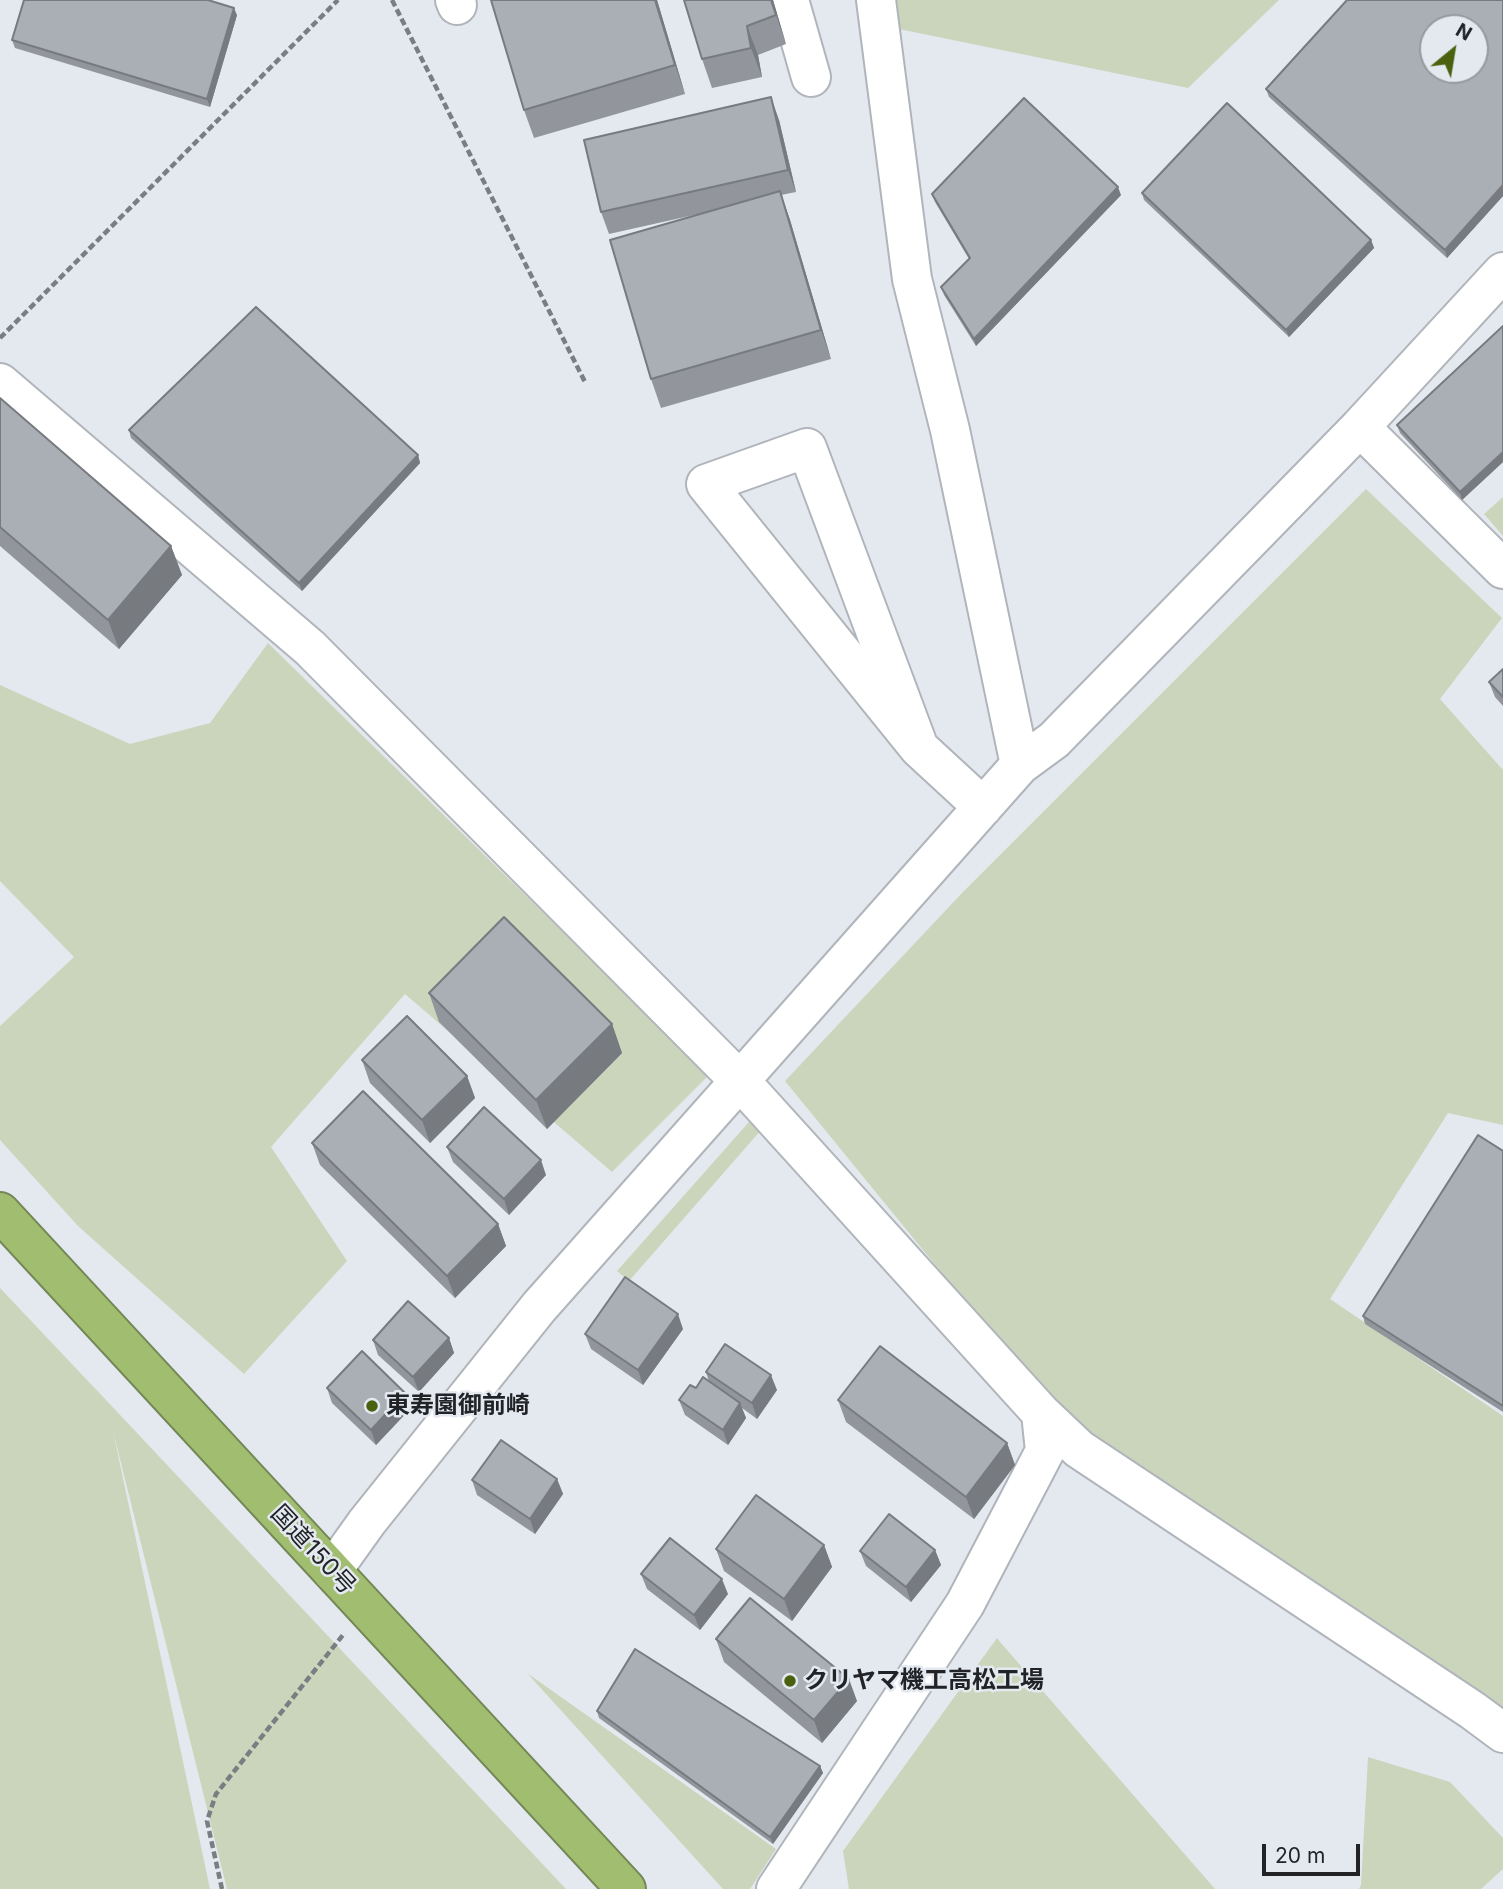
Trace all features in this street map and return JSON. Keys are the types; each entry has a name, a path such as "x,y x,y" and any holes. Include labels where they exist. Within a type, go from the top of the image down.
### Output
{"highway":[{"name":"国道150号","path":"0,1212 626,1889"}],"street":[{"path":"789,0 811,77"},
{"path":"876,0 912,279 950,430 1020,765"},
{"path":"332,1571 539,1307 1020,765 1054,740 1360,427 1503,272"},
{"path":"0,383 310,648 741,1082 1041,1412 1079,1449 1503,1733"},
{"path":"1360,427 1503,569"},
{"path":"919,748 807,448 706,484 919,748 983,807"},
{"path":"776,1889 965,1604 1045,1451 1041,1412"}],"path":[{"path":"0,338 338,0"},
{"path":"392,0 586,384"},
{"path":"222,1889 207,1821 216,1794 366,1608"}],"green space":[{"path":"886,0 1279,0 1188,88 889,27"},
{"path":"1366,489 1502,618 1440,699 1503,770 1503,1125 1448,1113 1330,1299 1503,1416 1503,1736 1057,1414 785,1081 962,893"},
{"path":"1503,497 1503,536 1484,514"},
{"path":"268,643 709,1075 612,1172 405,994 271,1147 347,1261 244,1374 78,1226 0,1140 0,1026 74,957 0,881 0,685 130,744 210,723"},
{"path":"749,1122 762,1129 629,1281 617,1271"},
{"path":"0,1288 566,1889 227,1889 113,1431 210,1889 0,1889"},
{"path":"997,1638 1215,1889 849,1889 843,1851"},
{"path":"527,1673 776,1849 750,1889 723,1889"},
{"path":"1368,1757 1450,1782 1503,1838 1503,1869 1481,1889 1359,1889"}],"building":[{"path":"24,0 208,0 234,8 207,99 12,40"},
{"path":"491,0 655,0 675,65 524,110"},
{"path":"684,0 771,0 776,15 747,26 751,48 702,59"},
{"path":"1347,0 1503,0 1503,185 1445,250 1266,89"},
{"path":"771,97 788,170 601,212 584,140"},
{"path":"1024,98 1118,187 974,339 941,287 970,258 932,194"},
{"path":"1227,103 1371,240 1286,330 1142,193"},
{"path":"780,191 821,330 651,379 610,240"},
{"path":"256,307 418,455 299,583 129,430"},
{"path":"1503,326 1503,452 1460,492 1397,425"},
{"path":"0,398 171,546 108,620 0,527"},
{"path":"1503,669 1503,697 1489,682"},
{"path":"504,917 612,1024 536,1100 429,993"},
{"path":"407,1016 467,1076 422,1120 362,1060"},
{"path":"363,1091 498,1224 447,1276 312,1143"},
{"path":"484,1107 541,1160 504,1199 447,1147"},
{"path":"1478,1135 1503,1151 1503,1406 1363,1316"},
{"path":"625,1277 678,1314 638,1370 585,1334"},
{"path":"408,1301 449,1338 413,1377 373,1340"},
{"path":"725,1344 771,1375 752,1403 706,1372"},
{"path":"880,1346 1007,1443 966,1497 838,1400"},
{"name":"東寿園御前崎","path":"362,1351 405,1393 371,1430 327,1388"},
{"path":"703,1377 740,1403 723,1430 679,1400 690,1385 696,1388"},
{"path":"501,1440 557,1479 530,1519 472,1480"},
{"path":"756,1495 824,1545 784,1599 716,1549"},
{"path":"889,1514 935,1550 906,1587 860,1551"},
{"path":"670,1538 722,1579 694,1615 641,1574"},
{"name":"クリヤマ機工高松工場","path":"750,1598 849,1679 814,1720 716,1639"},
{"path":"635,1649 820,1766 770,1837 597,1711"}],"place":[{"name":"東寿園御前崎","path":"372,1406"},
{"name":"クリヤマ機工高松工場","path":"790,1681"}]}
